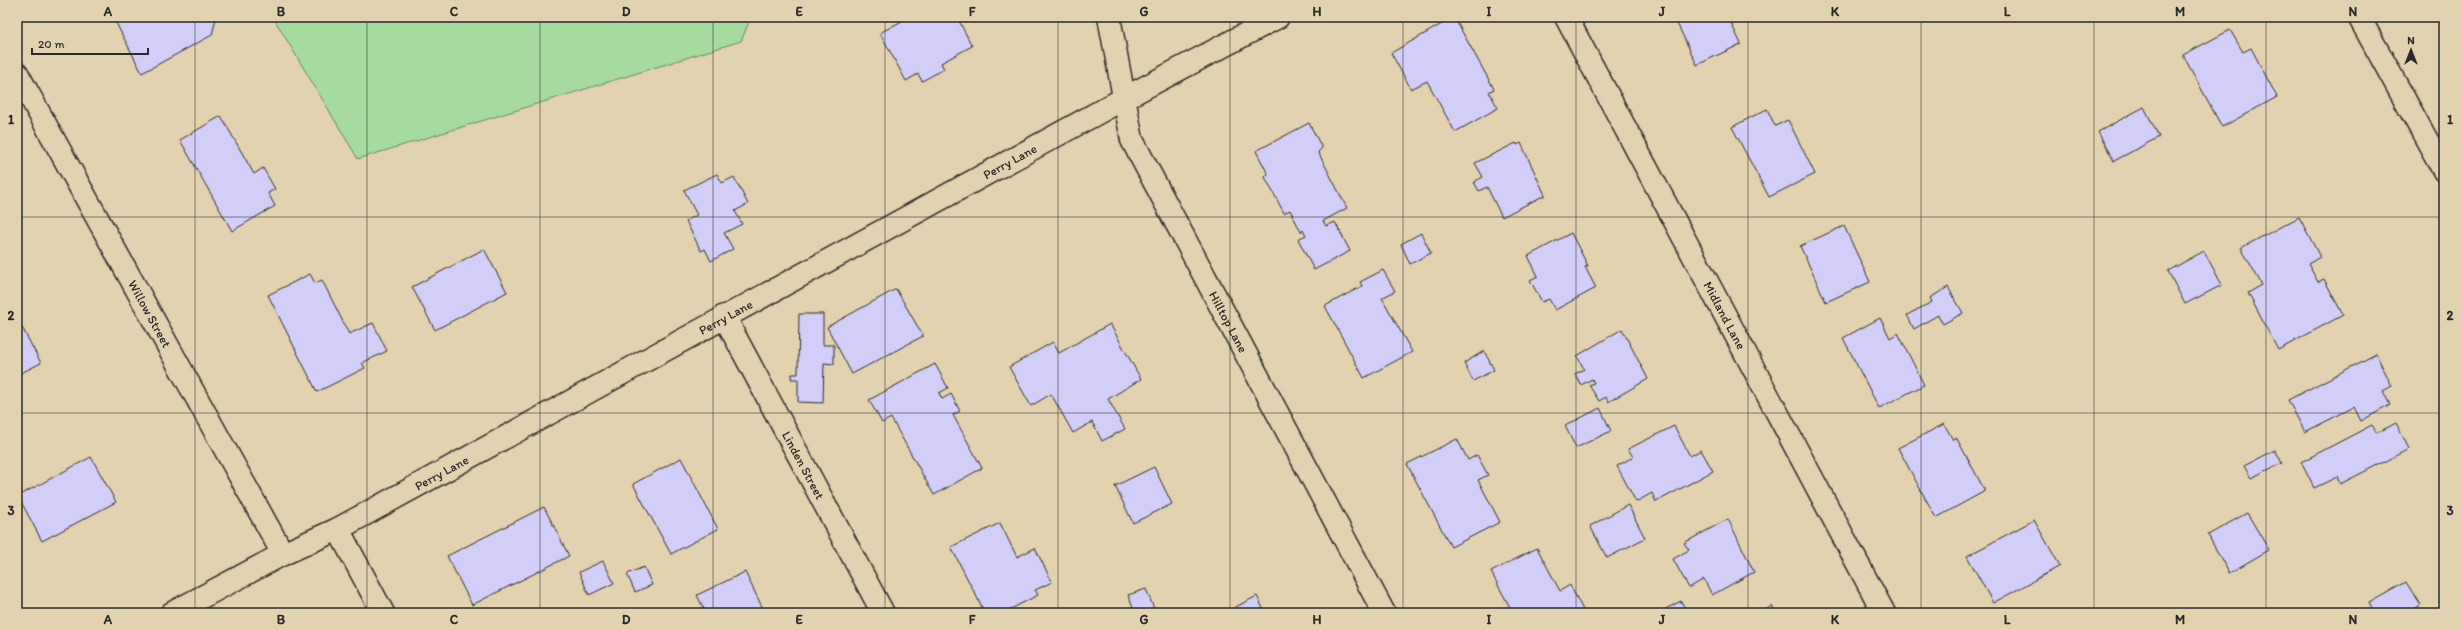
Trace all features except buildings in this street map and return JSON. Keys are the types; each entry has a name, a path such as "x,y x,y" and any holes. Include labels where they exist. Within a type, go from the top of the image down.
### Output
{"street":[{"name":"Hilltop Lane","path":"1109,17 1123,99 1132,140 1384,613"},
{"name":"Perry Lane","path":"172,613 283,554 338,529 724,316 1123,99 1278,17"},
{"name":"Midland Lane","path":"1566,17 1884,613"},
{"path":"2359,17 2444,171"},
{"name":"Willow Street","path":"17,73 283,554"},
{"name":"Linden Street","path":"724,316 883,613"},
{"path":"338,529 383,613"}],"green space":[{"path":"273,17 751,17 741,41 358,159"}]}
